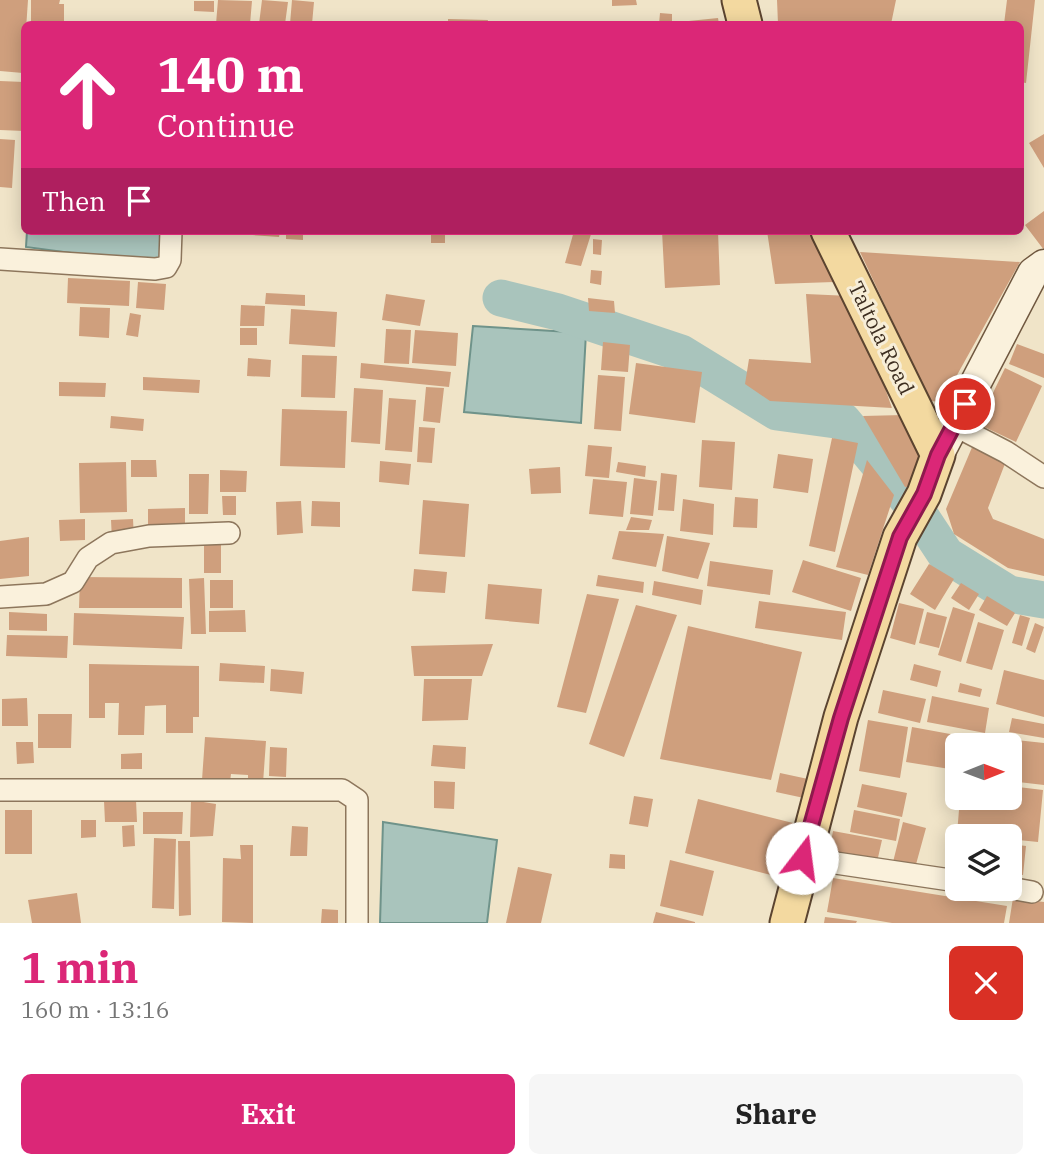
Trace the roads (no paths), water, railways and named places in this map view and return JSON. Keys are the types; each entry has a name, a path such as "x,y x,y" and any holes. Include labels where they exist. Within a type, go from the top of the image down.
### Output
{"main road":[{"path":"739,0 744,21"},
{"name":"Taltola Road","path":"830,235 938,455"},
{"path":"787,923 841,718 900,537 924,494 938,455"}],"street":[{"path":"0,259 166,267 170,260 171,235"},
{"path":"938,455 1032,273 1044,265"},
{"path":"954,425 1006,452 1044,477"},
{"path":"0,597 46,594 73,582 88,558 111,543 149,536 229,533"},
{"path":"0,790 342,790 357,800 357,923"},
{"path":"802,858 945,879"},
{"path":"1022,890 1032,892"}],"water":[{"path":"27,235 162,235 162,265 26,247"},
{"path":"473,326 586,333 581,423 464,412"},
{"path":"383,822 497,840 487,923 380,923"}],"waterway":[{"path":"501,298 558,312 681,353 777,412 843,421 915,508 946,555 1009,594 1044,600"}]}
